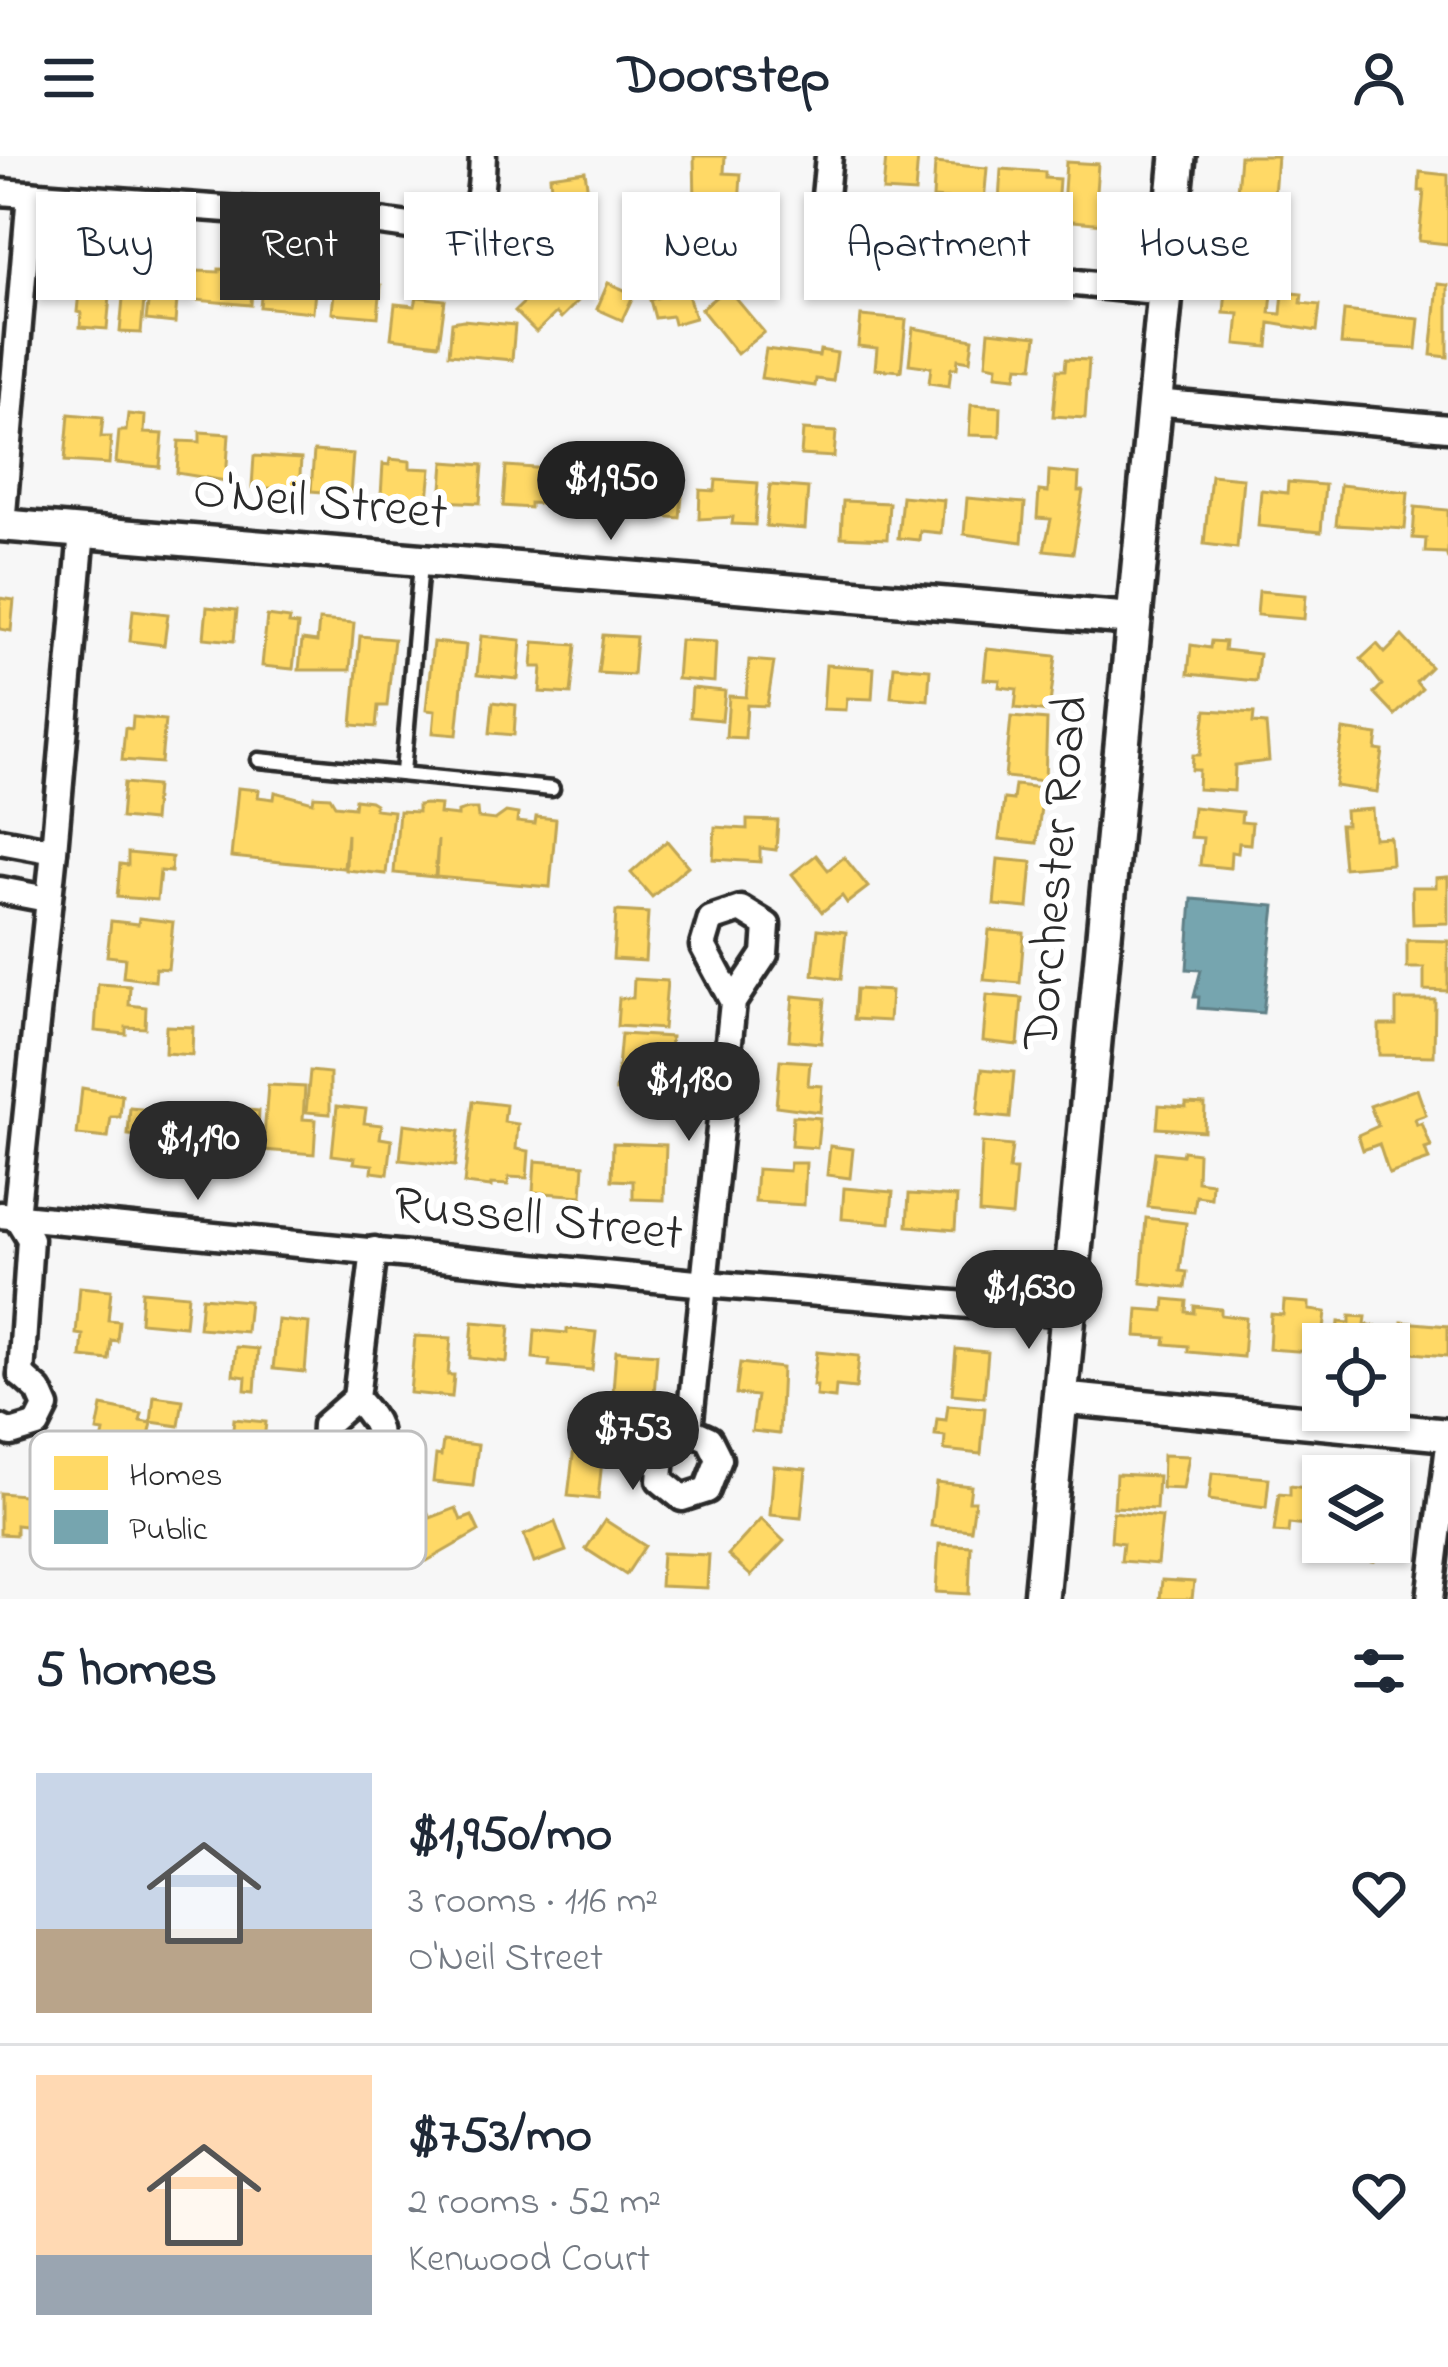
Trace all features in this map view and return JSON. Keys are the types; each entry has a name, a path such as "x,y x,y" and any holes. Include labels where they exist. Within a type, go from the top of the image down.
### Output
{"main road":[{"name":"Dorchester Road","path":"1175,192 1178,156"},
{"name":"Dorchester Road","path":"1041,1599 1164,300"}],"street":[{"path":"0,192 359,218 452,232 466,226 477,212 483,156"},
{"path":"829,156 823,216 826,253 848,260 1097,285"},
{"path":"1,525 30,194"},
{"path":"1154,402 1448,428"},
{"name":"O'Neil Street","path":"1,525 1133,619"},
{"path":"0,1428 11,1433 38,1425 46,1407 39,1391 10,1380 30,1239 8,1215 54,851 82,531"},
{"path":"0,842 54,851"},
{"path":"0,890 47,899"},
{"path":"689,1430 733,1002"},
{"name":"Russell Street","path":"8,1215 706,1284 1068,1312"},
{"path":"356,1398 374,1250"},
{"path":"1059,1398 1448,1435"},
{"path":"1430,1599 1448,1454"}],"lane":[{"path":"403,772 421,561"},
{"path":"259,760 552,789"}],"building: Homes":[{"path":"694,156 725,156 724,173 741,174 740,192 695,192"},
{"path":"886,156 918,156 915,192 883,191"},
{"path":"1240,156 1277,156 1274,192 1237,192"},
{"path":"1066,162 1098,164 1097,223 1073,221 1073,192 1064,192"},
{"path":"935,163 987,168 985,192 933,192"},
{"path":"1001,169 1045,172 1045,178 1059,179 1058,192 1000,192"},
{"path":"585,171 588,192 551,192 550,176"},
{"path":"1420,172 1448,175 1448,244 1419,241 1424,191 1419,191"},
{"path":"197,271 219,272 220,300 251,300 251,305 195,300"},
{"path":"608,283 622,289 622,300 631,300 622,320 597,309"},
{"path":"1438,284 1448,285 1448,357 1431,355"},
{"path":"1291,293 1302,294 1301,303 1320,305 1317,331 1270,323 1268,347 1236,344 1239,314 1224,313 1225,300 1271,300 1270,313 1281,314 1282,300 1291,300"},
{"path":"78,300 110,300 107,329 80,327 81,313 77,312"},
{"path":"123,300 144,300 141,333 120,332"},
{"path":"148,300 177,300 175,323 146,320"},
{"path":"261,300 314,300 313,312 260,307"},
{"path":"333,300 380,300 378,317 332,313"},
{"path":"416,300 445,300 439,344 391,338 395,304 415,306"},
{"path":"527,300 579,300 561,318 556,313 536,332 515,311"},
{"path":"650,300 690,300 695,318 674,324 672,316 655,318"},
{"path":"712,300 737,300 764,332 737,354 701,309"},
{"path":"1344,311 1419,319 1416,349 1341,344"},
{"path":"861,316 906,320 901,371 875,369 877,348 858,346"},
{"path":"452,322 515,325 512,360 449,354"},
{"path":"913,328 973,339 970,361 958,359 957,368 951,368 949,386 929,383 931,367 909,364"},
{"path":"989,331 1037,336 1033,367 1018,366 1016,377 996,375 997,366 986,364"},
{"path":"766,349 819,356 820,350 837,353 833,381 816,379 815,386 761,378"},
{"path":"1066,359 1089,360 1085,418 1053,416 1057,370 1065,370"},
{"path":"971,405 1001,407 1000,436 969,435"},
{"path":"69,414 103,417 101,437 111,437 109,464 65,461"},
{"path":"128,414 145,416 144,433 163,434 160,467 116,463 119,431 126,431"},
{"path":"803,430 836,432 834,457 801,455"},
{"path":"200,432 229,434 226,481 177,473 179,441 200,442"},
{"path":"314,451 353,454 350,494 311,491"},
{"path":"254,456 301,459 299,490 252,487"},
{"path":"390,459 410,461 410,468 431,469 428,499 381,496 383,464 389,465"},
{"path":"444,462 483,465 480,503 441,501"},
{"path":"506,466 549,469 546,504 503,506"},
{"path":"568,470 627,474 624,511 580,508 581,497 566,495"},
{"path":"1049,471 1079,474 1078,491 1083,491 1073,553 1044,550 1051,519 1037,518 1039,491 1048,492"},
{"path":"1211,475 1243,478 1237,548 1204,544"},
{"path":"636,480 683,484 680,518 633,514"},
{"path":"716,480 758,483 755,525 732,524 733,517 699,519 700,490 715,491"},
{"path":"1288,482 1325,485 1321,532 1258,526 1261,490 1287,493"},
{"path":"770,485 808,488 805,529 766,526"},
{"path":"1340,485 1408,492 1405,529 1336,525"},
{"path":"902,496 944,500 941,533 920,531 919,540 898,538"},
{"path":"967,498 1025,503 1022,542 964,534"},
{"path":"843,501 889,503 887,539 841,537"},
{"path":"1415,507 1448,510 1448,559 1446,553 1425,552 1426,539 1413,538"},
{"path":"1259,591 1306,595 1304,619 1257,615"},
{"path":"0,598 14,600 11,631 0,629"},
{"path":"207,607 237,610 234,641 204,638"},
{"path":"133,610 168,614 164,645 130,641"},
{"path":"267,616 298,625 293,669 262,666"},
{"path":"319,620 354,623 350,670 299,670 302,640 317,642"},
{"path":"603,635 636,637 633,675 598,673"},
{"path":"360,636 394,639 387,706 378,706 376,727 352,725"},
{"path":"481,636 521,640 518,679 477,675"},
{"path":"1402,636 1431,667 1416,682 1422,689 1395,715 1374,693 1382,685 1361,659 1377,644 1385,653"},
{"path":"680,640 716,642 714,682 677,679"},
{"path":"1211,641 1225,642 1224,650 1259,654 1256,681 1188,674 1191,645 1210,648"},
{"path":"433,642 466,645 457,735 433,733 435,711 426,710"},
{"path":"534,642 576,645 571,694 540,692 542,667 532,667"},
{"path":"987,649 1056,656 1049,712 1015,708 1017,689 999,687 1000,680 984,679"},
{"path":"749,660 774,662 767,706 747,705 745,738 726,737 729,696 746,697"},
{"path":"826,665 874,668 872,699 847,698 846,710 823,709"},
{"path":"894,666 930,669 928,700 891,697"},
{"path":"692,688 725,691 722,720 690,717"},
{"path":"493,702 516,705 514,735 490,733"},
{"path":"1206,710 1254,713 1253,723 1266,724 1269,761 1235,765 1234,791 1198,789 1199,770 1192,770 1193,755 1200,755"},
{"path":"133,717 165,720 161,763 122,760 125,728 132,729"},
{"path":"1011,717 1047,720 1045,781 1005,777"},
{"path":"1343,730 1378,735 1376,750 1383,751 1377,792 1335,786"},
{"path":"124,783 156,786 153,821 121,818"},
{"path":"1015,785 1043,788 1037,843 999,839 1004,799 1013,800"},
{"path":"238,788 259,790 258,797 274,799 275,792 313,802 314,796 330,797 335,805 354,807 355,799 370,801 375,809 393,811 386,874 346,870 347,834 344,868 231,857"},
{"path":"418,805 440,805 439,814 458,816 458,812 477,809 478,818 495,820 506,812 518,814 517,822 556,819 550,887 436,877 438,840 435,877 394,873 399,811 418,812"},
{"path":"1193,807 1242,812 1241,822 1252,823 1250,844 1239,843 1238,853 1231,852 1230,868 1200,865 1203,838 1190,837"},
{"path":"1372,809 1374,838 1390,837 1392,864 1344,868 1340,825 1346,825 1345,811"},
{"path":"747,820 778,821 776,850 760,848 760,862 713,859 715,827 747,829"},
{"path":"667,841 688,866 652,897 631,873"},
{"path":"128,853 172,857 171,872 160,871 157,900 117,897 120,864 128,865"},
{"path":"816,855 828,870 844,857 868,887 847,903 842,896 822,912 792,874"},
{"path":"998,859 1032,862 1028,908 994,905"},
{"path":"1448,877 1448,923 1413,924 1412,887 1436,887 1436,878"},
{"path":"616,911 648,913 645,961 613,959"},
{"path":"139,918 173,922 168,969 156,968 155,981 123,977 125,958 107,956 111,921 138,924"},
{"path":"818,929 846,932 841,979 813,975"},
{"path":"989,930 1024,933 1020,983 984,980"},
{"path":"1407,940 1448,941 1448,991 1424,990 1424,968 1407,968"},
{"path":"634,979 667,981 663,1029 617,1026 619,998 633,998"},
{"path":"98,984 130,986 129,1005 146,1007 145,1028 126,1027 126,1034 95,1031"},
{"path":"856,989 891,991 889,1021 854,1019"},
{"path":"987,995 1022,998 1018,1045 983,1041"},
{"path":"793,996 825,999 821,1043 789,1040"},
{"path":"1396,1000 1435,1000 1434,1056 1379,1055 1379,1025 1396,1025"},
{"path":"166,1026 193,1027 192,1055 165,1053"},
{"path":"621,1034 671,1037 668,1074 661,1073 659,1095 616,1091"},
{"path":"780,1060 810,1062 808,1085 822,1086 820,1112 776,1106"},
{"path":"982,1069 1014,1072 1010,1118 977,1115"},
{"path":"310,1071 330,1073 330,1114 306,1112"},
{"path":"268,1085 305,1087 303,1119 316,1120 314,1154 263,1150"},
{"path":"82,1088 122,1095 120,1117 111,1117 108,1138 77,1135"},
{"path":"1417,1089 1426,1115 1415,1119 1417,1125 1422,1123 1431,1147 1425,1149 1429,1160 1389,1174 1379,1144 1363,1150 1358,1135 1378,1126 1370,1106"},
{"path":"473,1101 506,1105 504,1122 518,1124 516,1149 529,1151 527,1178 509,1177 508,1185 491,1187 464,1184"},
{"path":"1186,1103 1205,1104 1204,1131 1157,1128 1159,1105 1186,1107"},
{"path":"337,1106 366,1109 364,1123 382,1125 380,1138 392,1140 388,1174 372,1172 373,1165 354,1163 355,1158 332,1155"},
{"path":"200,1107 259,1111 257,1144 243,1143 243,1147 197,1139"},
{"path":"130,1108 172,1112 171,1125 182,1126 180,1159 144,1156 146,1137 128,1135"},
{"path":"793,1116 820,1118 817,1148 791,1146"},
{"path":"404,1124 459,1131 455,1166 400,1160"},
{"path":"613,1143 666,1145 664,1200 633,1199 633,1181 612,1180"},
{"path":"982,1143 1012,1146 1009,1170 1016,1170 1012,1216 979,1213"},
{"path":"830,1146 853,1149 850,1178 827,1175"},
{"path":"1183,1151 1198,1153 1197,1181 1212,1183 1211,1198 1196,1196 1194,1212 1148,1207 1155,1152 1182,1155"},
{"path":"535,1161 584,1165 582,1196 533,1192"},
{"path":"790,1163 806,1163 804,1205 755,1202 757,1169 789,1171"},
{"path":"844,1188 893,1192 890,1223 842,1219"},
{"path":"909,1194 957,1197 955,1230 907,1226"},
{"path":"1146,1218 1186,1223 1180,1271 1187,1272 1185,1288 1141,1283"},
{"path":"80,1287 111,1290 108,1320 119,1321 109,1360 81,1357 83,1335 76,1334"},
{"path":"142,1291 188,1295 185,1326 140,1322"},
{"path":"202,1297 249,1301 246,1332 199,1328"},
{"path":"1165,1299 1187,1301 1186,1312 1194,1313 1194,1306 1246,1318 1243,1357 1188,1352 1188,1346 1165,1344 1166,1338 1136,1336 1138,1309 1164,1311"},
{"path":"1284,1301 1309,1303 1309,1310 1326,1312 1325,1323 1302,1323 1302,1351 1269,1349 1271,1314 1283,1315"},
{"path":"1350,1316 1366,1317 1365,1323 1350,1323"},
{"path":"278,1320 309,1323 305,1372 273,1369"},
{"path":"473,1322 510,1325 507,1362 470,1358"},
{"path":"1402,1322 1448,1326 1448,1356 1410,1353 1410,1323"},
{"path":"567,1329 596,1332 592,1370 549,1366 550,1360 533,1358 535,1330 567,1333"},
{"path":"415,1336 451,1338 448,1375 454,1375 452,1397 410,1393"},
{"path":"236,1347 258,1349 255,1391 245,1390 246,1377 233,1375"},
{"path":"956,1349 988,1352 984,1397 952,1394"},
{"path":"616,1351 657,1354 653,1409 625,1407 626,1392 613,1391"},
{"path":"817,1352 859,1356 856,1388 836,1386 835,1398 816,1396"},
{"path":"740,1363 782,1368 779,1434 752,1431 757,1396 736,1394"},
{"path":"154,1396 183,1400 179,1426 151,1422"},
{"path":"948,1405 985,1408 981,1454 944,1450 945,1436 935,1435 937,1419 946,1420"},
{"path":"102,1406 142,1414 140,1421 152,1423 150,1431 97,1431"},
{"path":"234,1419 266,1422 265,1431 233,1431"},
{"path":"443,1441 478,1445 473,1486 433,1482"},
{"path":"574,1448 603,1451 598,1499 568,1496"},
{"path":"1163,1455 1189,1456 1183,1489 1162,1488"},
{"path":"774,1466 806,1469 801,1518 770,1515"},
{"path":"1212,1473 1269,1478 1266,1508 1209,1500"},
{"path":"1116,1474 1158,1476 1156,1509 1114,1507"},
{"path":"936,1482 971,1486 969,1501 975,1501 971,1530 931,1526"},
{"path":"1290,1486 1302,1487 1302,1526 1289,1524 1288,1533 1274,1532 1279,1494 1290,1495"},
{"path":"0,1493 30,1496 30,1527 16,1525 16,1535 0,1534"},
{"path":"456,1508 461,1520 472,1516 479,1531 427,1561 426,1510 430,1518"},
{"path":"1113,1512 1162,1517 1157,1564 1121,1561 1123,1543 1111,1541"},
{"path":"761,1519 784,1541 751,1576 728,1555"},
{"path":"605,1520 645,1546 626,1575 586,1549"},
{"path":"555,1522 566,1551 534,1563 524,1535"},
{"path":"939,1544 971,1546 969,1594 936,1592"},
{"path":"662,1553 709,1555 707,1588 660,1586"},
{"path":"1162,1580 1194,1582 1192,1599 1160,1599"}],"building: Public":[{"path":"1192,899 1275,906 1263,1013 1198,1008 1199,997 1194,997 1201,970 1187,969"}]}
